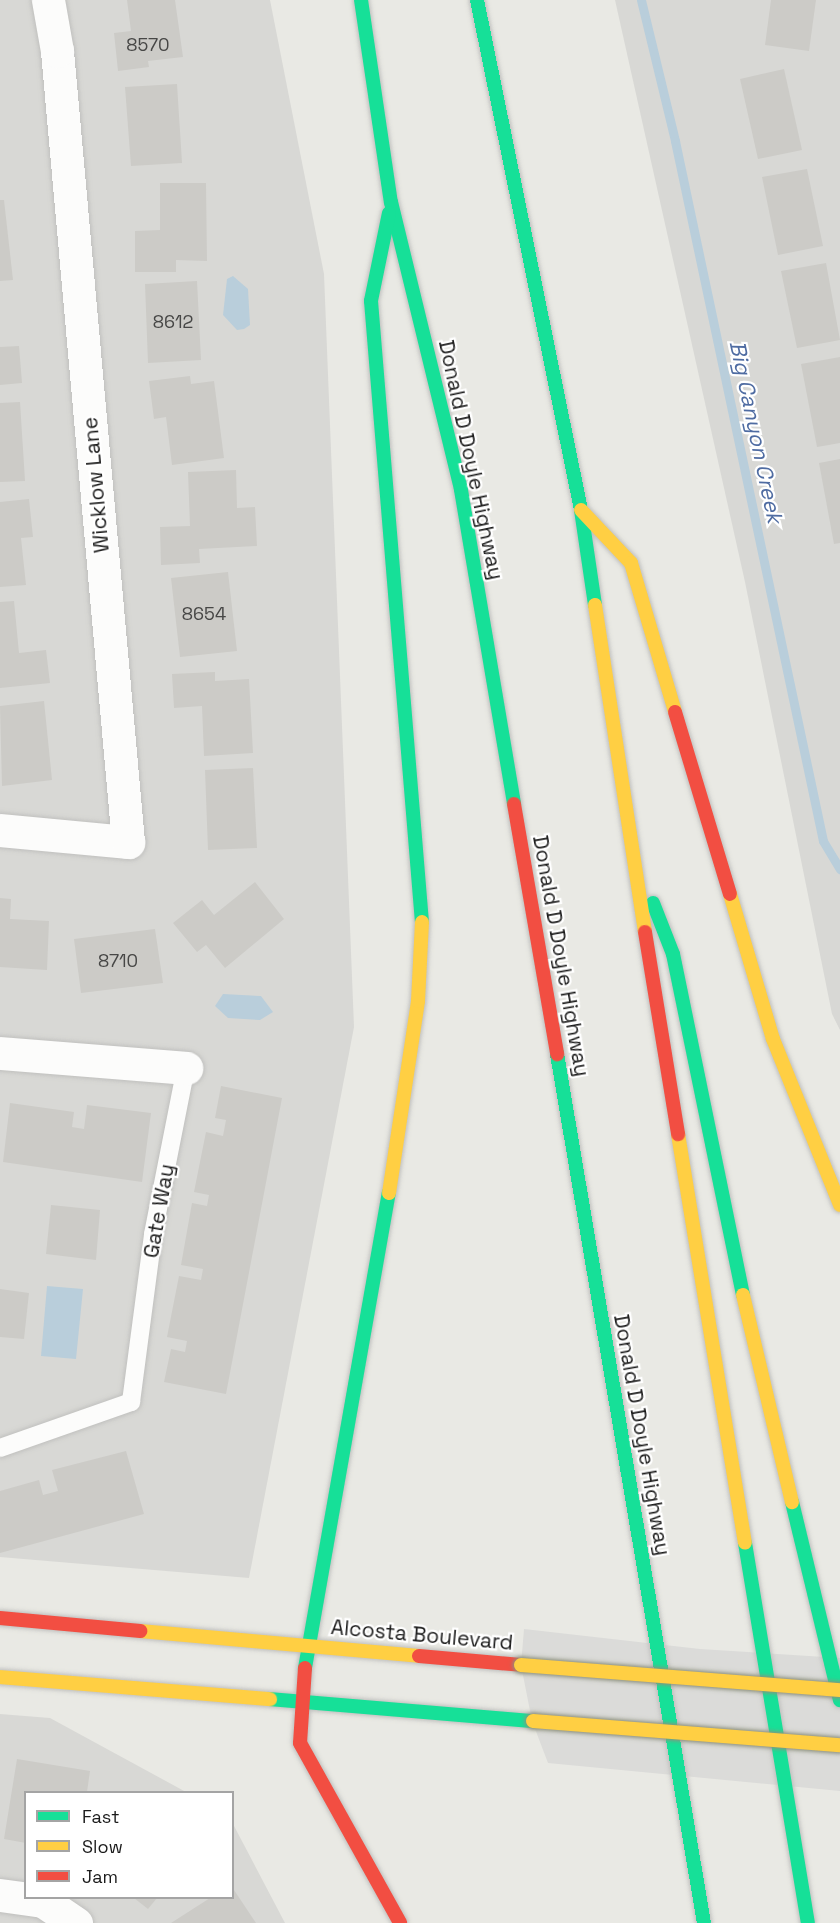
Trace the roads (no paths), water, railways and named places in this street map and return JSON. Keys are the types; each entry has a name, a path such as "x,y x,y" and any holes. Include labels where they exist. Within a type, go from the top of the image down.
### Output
{"main road":[{"name":"Donald D Doyle Highway","path":"361,0 391,202 461,490 704,1923"},
{"path":"477,0 581,510 630,842 808,1923"},
{"path":"391,202 371,301 423,906 418,1001 406,1097 306,1645 300,1743 400,1923"},
{"path":"581,510 631,563 773,1039 840,1205"},
{"path":"630,842 673,954 749,1323 840,1700"},
{"name":"Alcosta Boulevard","path":"0,1617 521,1665 840,1690"},
{"path":"0,1677 302,1704 840,1746"}],"street":[{"name":"Wicklow Lane","path":"0,830 129,842 57,51 48,0"},
{"name":"Gate Way","path":"0,1053 186,1068"},
{"path":"0,1895 24,1898"},
{"path":"29,1899 43,1901 76,1923"}],"lane":[{"name":"Gate Way","path":"0,1448 131,1402 153,1234 186,1068"}],"water":[{"path":"233,276 248,289 250,325 237,330 223,315 227,279"},
{"path":"223,994 261,996 273,1012 260,1020 228,1018 215,1006"},
{"path":"47,1286 83,1289 76,1359 41,1356"}],"waterway":[{"name":"Big Canyon Creek","path":"641,0 675,141 823,841 840,869"}]}
